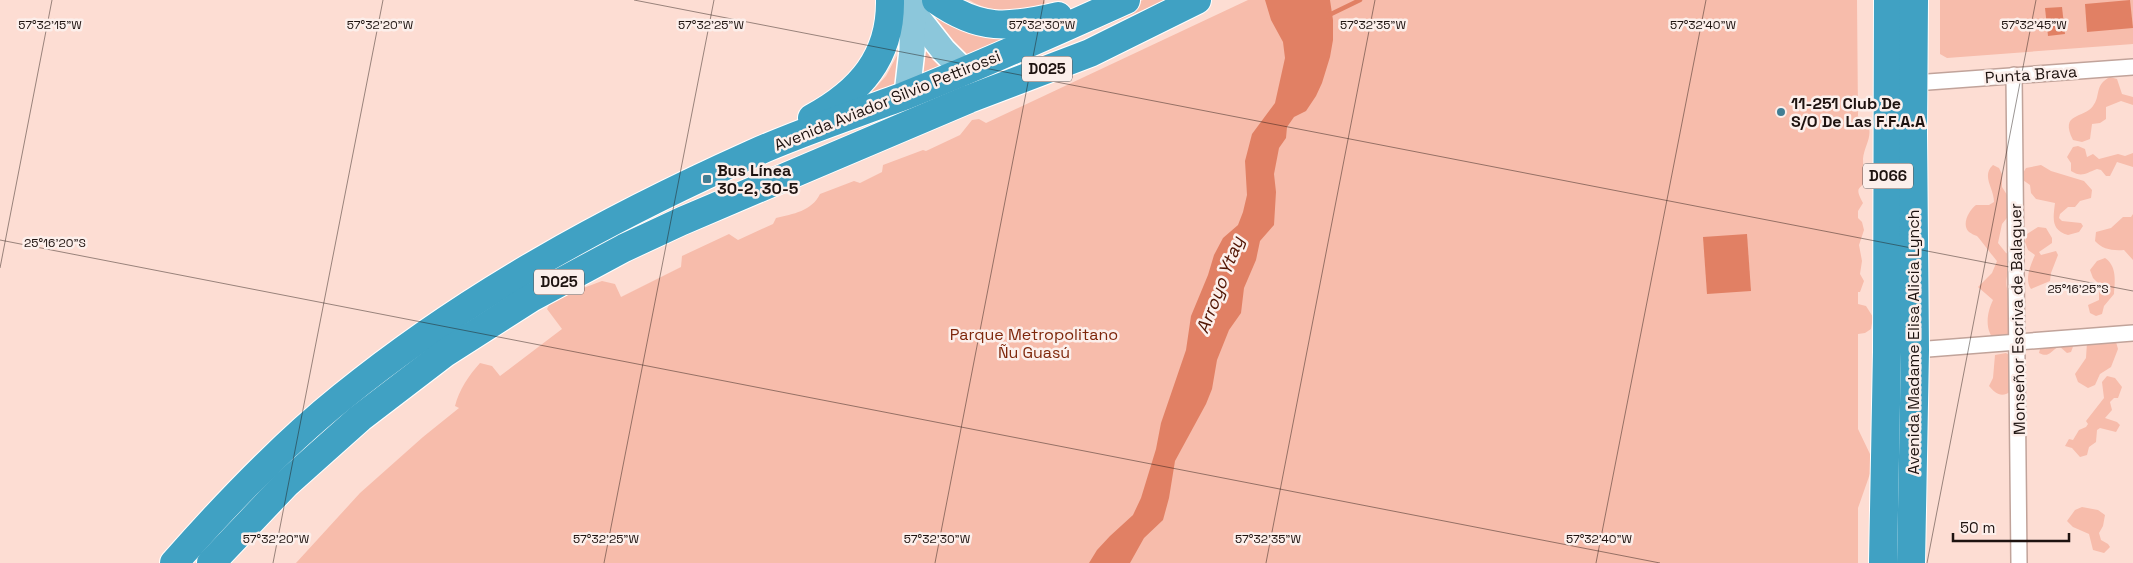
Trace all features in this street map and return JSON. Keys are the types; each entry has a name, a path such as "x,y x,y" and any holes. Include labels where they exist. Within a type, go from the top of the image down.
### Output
{"highway":[{"path":"755,152 775,138 829,109 868,75 882,49 888,30 890,0"},
{"name":"Avenida Aviador Silvio Pettirossi","path":"211,563 286,484 360,418 445,353 531,298 624,248 682,221 969,99 1090,53 1197,0"},
{"path":"1871,0 1874,323 1887,352"},
{"name":"Avenida Madame Elisa Alicia Lynch","path":"1882,563 1887,352 1888,0"},
{"name":"Avenida Madame Elisa Alicia Lynch","path":"1911,563 1915,350 1914,0"},
{"path":"1915,350 1925,323 1929,0"},
{"path":"917,3 950,10 966,18 985,23 1005,26 1025,24 1118,3"},
{"name":"Avenida Aviador Silvio Pettirossi","path":"174,563 295,437 340,398 430,330 475,300 556,252 673,191 755,152 964,71 1118,3"},
{"path":"964,71 975,76 987,78 998,76 1087,44 1124,35"},
{"path":"682,221 718,198 893,118 902,107 907,94"}],"main road":[{"path":"917,3 942,50 964,71"},
{"path":"907,94 917,3"}],"street":[{"name":"Punta Brava","path":"1928,82 2133,67"},
{"name":"Monseñor Escriva de Balaguer","path":"2014,75 2019,563"},
{"path":"1915,350 2133,333"}],"green space":[{"path":"969,0 1044,0 1046,5 1007,10 988,8"},
{"path":"1143,0 1167,0 1086,34 996,68 990,66"},
{"name":"Parque Metropolitano Ñu Guasú","path":"1248,0 1857,0 1858,116 1866,120 1869,130 1863,159 1864,183 1858,190 1863,203 1858,211 1858,218 1862,222 1864,230 1859,245 1862,261 1860,274 1864,281 1860,292 1858,292 1858,304 1866,306 1873,317 1871,329 1865,333 1858,334 1858,429 1870,454 1872,468 1858,508 1858,563 296,563 360,493 459,408 455,406 459,394 468,378 480,363 492,366 500,376 562,329 547,309 553,297 564,290 578,290 602,281 615,284 621,297 681,267 682,256 729,234 738,240 773,224 776,218 807,208 817,200 820,194 854,181 860,183 882,172 883,165 923,150 926,151 960,135 972,120 979,119 986,123"},
{"path":"1940,0 2133,0 2133,44 1947,58 1940,54"},
{"path":"920,6 1013,35 965,58"},
{"path":"918,38 946,66 914,80"},
{"path":"901,48 901,84 869,95 886,76"},
{"path":"2110,77 2117,79 2122,94 2133,97 2133,105 2121,101 2106,107 2106,119 2100,123 2092,124 2090,139 2082,142 2073,140 2069,131 2071,120 2093,106 2100,87"},
{"path":"2078,146 2085,149 2087,157 2093,154 2099,159 2118,154 2125,156 2133,153 2133,167 2117,162 2110,176 2106,176 2101,170 2097,169 2084,174 2075,173 2071,171 2071,163 2067,157 2073,147"},
{"path":"1993,165 1999,168 2002,174 2002,187 2009,198 2010,214 2002,224 1998,243 2006,253 2012,255 2006,285 2010,296 2022,310 2016,327 2001,340 1995,340 1988,326 1988,315 1993,300 1978,287 1992,273 1997,261 1977,236 1969,232 1966,226 1969,214 1976,205 1989,205 1994,202 1988,178 1988,173"},
{"path":"2041,165 2051,171 2084,181 2092,190 2091,198 2080,201 2075,207 2068,207 2060,214 2059,218 2062,221 2081,223 2083,226 2079,232 2068,235 2062,233 2054,223 2055,203 2036,199 2031,193 2030,185 2020,178 2026,168"},
{"path":"2133,214 2133,260 2124,250 2108,249 2095,241 2096,232 2111,228 2123,217 2131,217"},
{"path":"2038,227 2046,228 2052,238 2052,243 2039,252 2041,255 2056,251 2058,255 2050,281 2031,289 2028,277 2035,255 2028,250 2025,242 2027,234"},
{"path":"2105,258 2112,265 2113,269 2115,279 2114,294 2104,306 2102,314 2096,316 2090,313 2088,305 2099,300 2099,284 2093,278 2090,270 2097,261"},
{"path":"2097,339 2104,343 2116,342 2118,349 2111,367 2100,374 2095,385 2088,388 2078,382 2075,374 2086,358 2087,342"},
{"path":"2074,344 2071,352 2067,353 2059,346 2047,355 2039,353 2041,345"},
{"path":"2006,353 2015,359 2012,390 2002,395 1989,386 1993,378 1995,355"},
{"path":"2107,376 2115,378 2122,387 2118,398 2114,398 2110,402 2112,410 2105,418 2120,425 2116,432 2100,428 2097,430 2096,442 2089,447 2087,455 2080,457 2072,448 2065,446 2069,439 2073,440 2079,430 2086,427 2088,424 2086,421 2104,398 2102,382"},
{"path":"2082,507 2098,510 2105,515 2103,526 2099,533 2101,540 2110,547 2104,553 2093,550 2089,534 2073,527 2067,521 2075,510"}],"water":[{"name":"Arroyo Ytay","path":"1265,0 1330,0 1333,40 1322,83 1306,111 1294,117 1287,127 1286,138 1279,148 1274,174 1276,192 1274,225 1260,241 1256,260 1244,288 1241,313 1229,330 1217,360 1212,389 1206,404 1175,461 1163,520 1144,538 1130,563 1089,563 1097,550 1133,515 1141,498 1156,449 1161,423 1186,350 1191,316 1214,255 1223,238 1238,225 1243,212 1247,195 1245,161 1252,134 1275,103 1285,58 1283,42 1271,20"},
{"path":"2130,0 2133,28 2087,32 2085,4"},
{"path":"2062,7 2065,34 2048,36 2045,8"},
{"path":"1747,234 1751,291 1707,294 1703,237"}],"waterway":[{"path":"1327,16 1360,0"}],"place":[{"name":"11-251 Club De S/O De Las F.F.A.A","path":"1781,112"},
{"name":"Bus Línea 30-2, 30-5","path":"707,179"}]}
